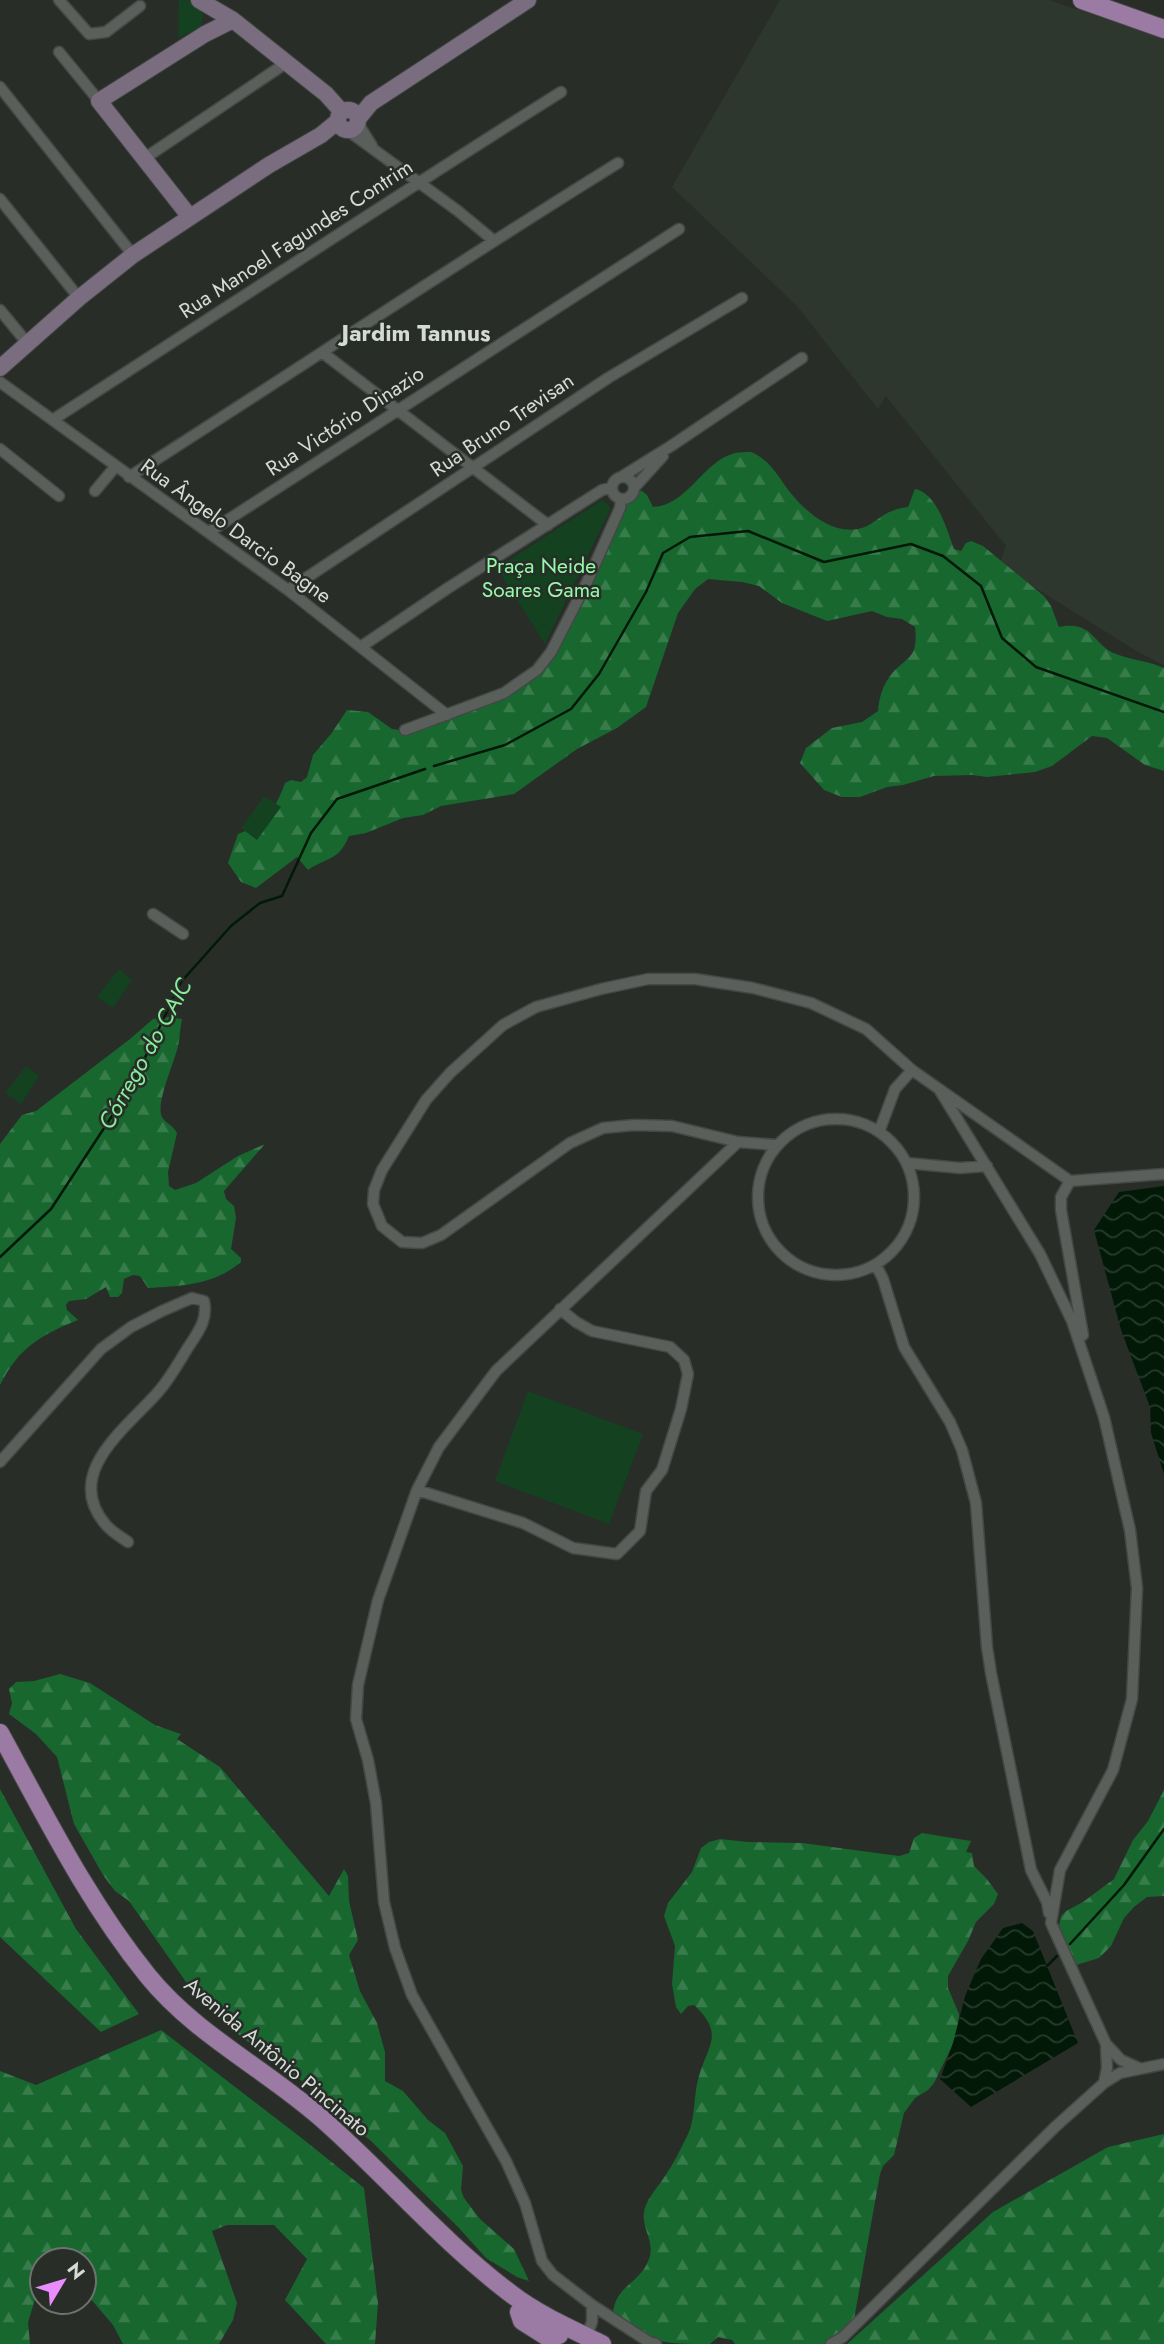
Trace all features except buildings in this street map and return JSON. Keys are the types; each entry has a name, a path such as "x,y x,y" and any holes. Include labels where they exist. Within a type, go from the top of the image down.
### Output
{"main road":[{"path":"199,0 233,20 326,94 348,120"},
{"path":"199,0 209,22 205,34"},
{"path":"0,368 79,298 134,255 268,165 348,120 528,0"},
{"path":"1082,0 1164,29"},
{"path":"190,217 99,101 205,34 233,20"},
{"name":"Avenida Antônio Pincinato","path":"0,1733 80,1879 115,1935 150,1979 189,2018 276,2081 320,2117 469,2259 511,2294 524,2293 555,2312 559,2330"},
{"name":"Avenida Antônio Pincinato","path":"0,1756 81,1901 134,1977 167,2012 284,2100 496,2296 519,2312 588,2342"}],"street":[{"path":"59,0 89,34 106,32 140,6"},
{"path":"59,52 99,101"},
{"path":"145,158 286,63"},
{"path":"0,87 134,255"},
{"name":"Rua Manoel Fagundes Contrim","path":"54,419 308,256 419,181 561,92"},
{"path":"348,120 374,149 493,240"},
{"path":"129,477 493,240 618,163"},
{"path":"0,200 79,298"},
{"name":"Rua Victório Dinazio","path":"209,532 679,229"},
{"name":"Rua Bruno Trevisan","path":"288,590 608,378 742,298"},
{"path":"0,310 27,344"},
{"path":"323,353 548,525"},
{"path":"671,446 634,488 631,496 621,499 614,495 611,488 614,481 802,358"},
{"name":"Rua Ângelo Darcio Bagne","path":"0,382 288,590 447,715"},
{"path":"0,449 59,496"},
{"path":"95,491 115,467"},
{"path":"621,477 629,478 634,488"},
{"path":"362,646 602,490 611,488"},
{"path":"405,730 504,693 544,662 587,582 620,508 621,499"},
{"path":"151,913 183,934"},
{"path":"776,1145 737,1142 672,1126 634,1125 603,1128 570,1143 441,1235 422,1243 402,1242 382,1226 373,1204 374,1190 393,1150 426,1100 450,1073 503,1025 536,1007 648,979 695,979 753,988 811,1003 866,1030 912,1070 1070,1181 1164,1174"},
{"path":"879,1132 895,1089 912,1070"},
{"path":"939,1089 1040,1255 1072,1321 1114,1455 1130,1530 1137,1588 1132,1699 1113,1770 1060,1870 1051,1923"},
{"path":"836,1118 859,1122 879,1132 895,1146 906,1163 914,1186 914,1209 907,1231 894,1251 876,1265 853,1274 829,1276 805,1270 784,1257 768,1238 759,1215 757,1190 763,1166 776,1145 793,1130 814,1121 836,1118"},
{"path":"656,2344 592,2305 553,2275 542,2260 525,2203 506,2161 412,1995 395,1948 384,1902 376,1803 368,1760 356,1719 358,1685 378,1601 417,1490 439,1447 496,1371 737,1142"},
{"path":"906,1163 960,1168 986,1166"},
{"path":"1070,1181 1061,1197 1061,1210 1088,1367"},
{"path":"876,1265 904,1347 956,1434 976,1503 989,1660 1031,1870 1047,1902 1051,1923 1106,2044 1121,2060 1139,2068"},
{"path":"0,1462 101,1349 131,1327 162,1311 192,1298 204,1301 207,1312 202,1326 161,1389 102,1453 90,1483 93,1502 107,1526 128,1542"},
{"path":"417,1490 523,1523 573,1548 617,1554 640,1531 646,1491 662,1470 681,1409 688,1374 684,1360 670,1347 592,1331 559,1309"},
{"path":"1040,1886 1056,1886"},
{"path":"1104,2083 1107,2068 1106,2044"},
{"path":"831,2344 843,2337 1055,2127 1104,2083 1120,2073 1164,2064"},
{"path":"588,2342 592,2305"}],"shaded area":[{"path":"780,0 1049,0 1164,39 1164,665 1138,652 999,565 1006,546 886,396 878,409 797,306 672,187"}],"green space":[{"path":"179,0 188,0 200,7 203,15 201,27 178,38"},
{"path":"751,452 768,463 795,499 810,513 838,528 863,528 888,513 908,507 915,489 923,492 940,513 954,549 961,551 966,543 971,541 983,546 1044,596 1059,627 1079,627 1116,654 1164,668 1164,771 1145,765 1107,738 1092,736 1052,766 1035,772 987,777 934,776 887,787 860,797 842,797 824,790 800,763 806,748 832,728 862,722 878,711 886,682 909,658 915,647 915,627 902,619 872,611 827,621 782,603 759,586 708,579 695,589 678,613 646,707 617,728 577,749 514,794 441,806 423,815 403,818 366,833 349,836 341,850 308,870 297,857 256,888 241,882 228,863 238,834 255,826 268,815 285,783 291,780 301,782 307,777 313,755 347,710 368,712 392,729 407,731 454,718 501,698 542,665 626,497 632,492 642,491 653,507 665,505 685,492 724,458 735,453"},
{"name":"Praça Neide Soares Gama","path":"602,500 611,507 545,644 497,568"},
{"path":"264,796 281,807 257,840 241,828"},
{"path":"119,969 132,980 113,1008 97,997"},
{"path":"153,1019 182,1019 178,1046 161,1103 162,1117 177,1133 168,1172 169,1186 175,1190 196,1183 238,1156 265,1144 224,1191 226,1199 234,1206 236,1218 231,1249 241,1258 241,1262 209,1280 185,1285 148,1288 140,1276 133,1275 124,1279 122,1293 118,1297 110,1297 106,1287 86,1299 69,1301 67,1310 78,1320 32,1344 15,1361 0,1385 0,1144 22,1115 36,1111"},
{"path":"26,1066 39,1076 21,1104 5,1093"},
{"path":"528,1391 643,1434 609,1524 495,1481"},
{"path":"60,1674 90,1683 155,1725 181,1734 177,1739 220,1767 329,1896 344,1869 348,1876 349,1901 358,1940 349,1955 360,1991 377,2023 385,2052 385,2081 403,2091 428,2120 445,2133 463,2166 461,2190 464,2198 480,2219 514,2249 529,2281 517,2277 486,2258 371,2141 326,2105 305,2083 268,2058 217,2017 207,1999 186,1982 129,1901 115,1891 74,1824 57,1757 36,1734 9,1714 12,1703 9,1689 16,1682 34,1681"},
{"path":"0,1789 76,1929 139,2014 101,2032 0,1937"},
{"path":"1164,1790 1164,1896 1147,1897 1134,1907 1124,1918 1111,1946 1099,1958 1073,1966 1061,1939 1061,1916 1114,1879 1133,1840 1148,1821"},
{"path":"922,1833 971,1841 966,1852 972,1853 974,1866 998,1894 994,1904 976,1922 948,1976 948,1988 959,2014 953,2044 934,2083 915,2098 904,2113 894,2155 883,2166 880,2174 853,2325 831,2344 735,2344 732,2340 718,2337 710,2344 680,2344 647,2337 613,2314 615,2304 649,2259 651,2252 644,2221 645,2208 688,2134 697,2083 712,2040 709,2024 694,2005 688,2006 681,2014 676,2007 672,1984 675,1946 664,1916 668,1903 692,1872 701,1848 709,1842 720,1839 802,1843 899,1856 909,1853 914,1838"},
{"path":"161,2030 364,2188 378,2303 375,2344 326,2344 285,2300 307,2259 274,2225 227,2225 212,2231 237,2303 233,2320 219,2344 123,2344 113,2325 98,2307 98,2246 28,2246 30,2344 0,2344 0,2071 36,2085"},
{"path":"1164,2134 1164,2344 847,2344 993,2212 1108,2147"}],"water":[{"path":"1164,1186 1164,1474 1151,1433 1150,1407 1121,1330 1094,1230 1119,1192"},
{"path":"1022,1923 1033,1931 1078,2043 971,2107 940,2079 965,1996 981,1959 1003,1928"}],"waterway":[{"name":"Córrego do CAIC","path":"434,766 505,745 571,709 599,674 646,592 663,553 690,537 748,531 824,562 911,544 943,556 981,586 1002,638 1036,667 1164,712"},
{"name":"Córrego do CAIC","path":"0,1257 51,1209 131,1087 181,982 231,926 260,903 282,896 311,833 337,799 425,769"},
{"path":"1070,1944 1124,1885 1164,1829"},
{"path":"1047,1966 1057,1956"}],"district":[{"name":"Jardim Tannus","path":"416,333"}]}
